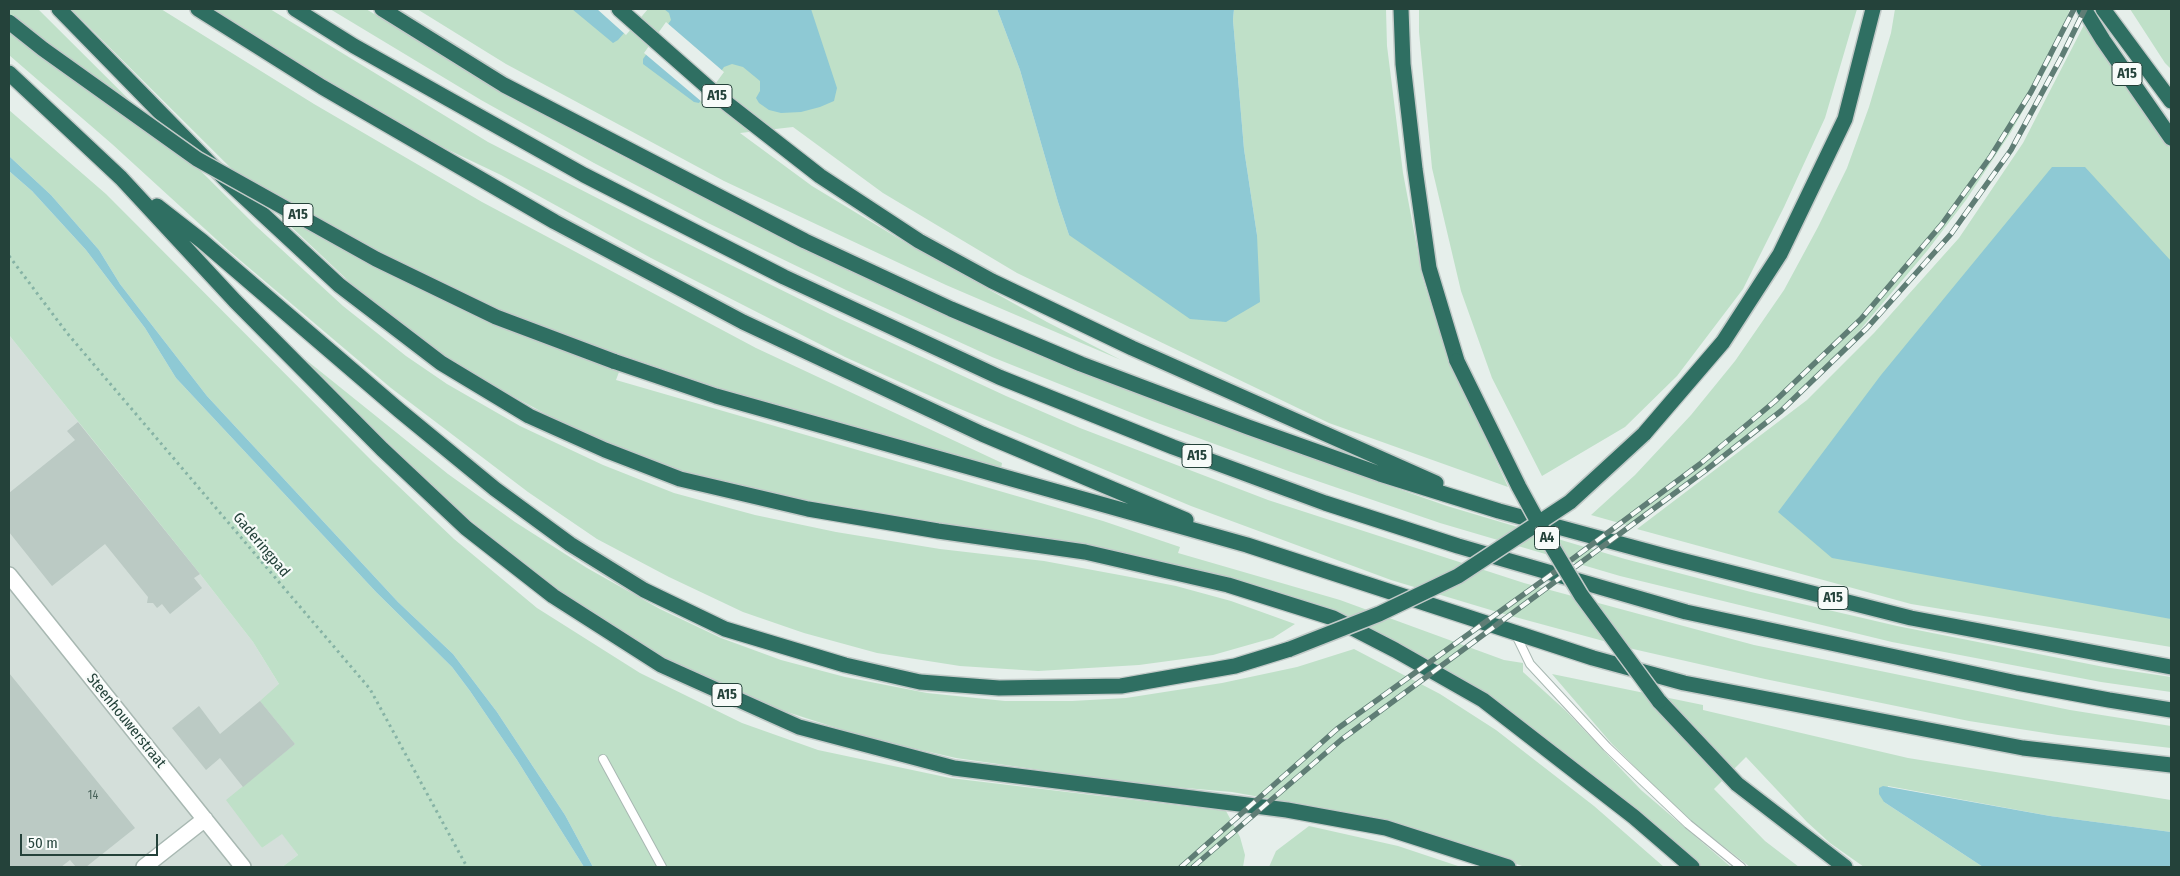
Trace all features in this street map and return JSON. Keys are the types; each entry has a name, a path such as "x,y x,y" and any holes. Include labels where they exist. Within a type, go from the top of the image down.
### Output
{"highway":[{"name":"A15","path":"59,9 228,182 339,285 441,363 529,416 605,450 680,479 808,509 938,531 1085,552 1228,585 1333,618 1395,650 1483,700 1604,793 1692,867"},
{"name":"A15","path":"198,9 322,87 555,222 743,322 982,434 1247,545"},
{"name":"A15","path":"296,9 354,46 584,174 784,277 999,376 1182,450 1325,502 1458,546 1686,612 2017,683 2171,710"},
{"name":"A15","path":"382,9 504,84 805,241 951,309 1081,364 1248,427 1380,474 1499,511 1665,556 1910,618 2171,667"},
{"name":"A15","path":"619,9 720,98 820,176 919,242 992,281 1132,348 1499,511"},
{"name":"A4","path":"1401,9 1403,64 1429,268 1457,361 1519,487 1581,595 1659,700 1737,784 1845,867"},
{"name":"A15","path":"121,178 202,241 495,489 570,544 644,590 725,629 845,665 920,682 999,688 1121,686 1235,666 1290,649 1379,614 1458,576 1570,502 1644,434 1724,342 1780,254 1846,119 1873,9"},
{"name":"A15","path":"2084,9 2108,48 2171,138"},
{"name":"A15","path":"2103,9 2171,101"},
{"name":"A15","path":"9,22 43,50 197,159 376,259 496,317 613,361 716,396 1247,545 1593,658 1694,684 2023,748 2171,765"},
{"name":"A15","path":"9,73 121,178 235,301 382,449 466,528 552,596 661,665 799,727 954,768 1287,810 1377,826 1508,867"}],"street":[{"name":"Steenhouwerstraat","path":"11,582 243,867"},
{"path":"144,867 205,819"}],"lane":[{"path":"1515,633 1530,664 1608,747 1688,824 1741,867"},
{"path":"603,759 662,867"}],"path":[{"name":"Gaderingpad","path":"9,256 67,333 370,689 467,867"}],"shaded area":[{"path":"9,335 253,642 279,684 295,744 251,831 262,848 282,833 298,855 282,867 9,867"}],"green space":[{"path":"9,9 38,9 256,226 343,306 406,356 447,384 520,426 603,465 674,493 755,515 836,532 940,549 1044,561 1176,586 1231,601 1295,624 1273,638 1213,655 1139,665 1038,671 960,666 877,653 804,633 743,612 669,577 597,539 528,492 391,388 228,250 112,144 9,55"},
{"path":"71,9 161,9 314,104 482,202 756,348 1002,463 1001,469 730,392 625,356 616,380 1103,521 1180,547 1178,553 1340,600 1504,660 1523,663 1523,672 1566,711 1641,790 1731,867 1700,867 1629,805 1548,741 1328,613 1265,589 1174,564 1094,549 804,503 695,475 641,457 555,419 448,358 357,289 267,204"},
{"path":"211,9 270,9 488,142 836,317 1006,396 1080,428 1268,500 1524,583 1754,645 2070,710 2171,726 2171,748 2058,735 1969,721 1765,679 1633,649 1504,614 1391,580 1191,506 946,403 845,357 651,258 501,175 415,134"},
{"path":"330,9 366,9 492,85 602,146 855,274 1002,338 1160,403 1447,506 1625,559 1751,592 1897,626 2104,667 2171,677 2171,692 2101,682 1892,642 1620,576 1440,523 1291,472 1152,421 992,357 846,290 708,223 594,163 481,100"},
{"path":"417,9 997,9 1020,70 1069,235 1257,235 1244,149 1233,20 1234,9 1386,9 1387,46 1403,173 1423,279 1445,349 1508,487 1329,423 1017,273 883,193 793,127 740,133 812,186 911,246 1047,322 1121,360 946,285 724,181 506,64"},
{"path":"1419,9 1857,9 1825,118 1784,207 1743,289 1677,376 1625,427 1542,476 1492,378 1461,291 1432,168 1419,32"},
{"path":"1895,9 2070,9 2051,61 2011,132 1966,200 1927,251 1849,343 1824,369 1770,418 1630,526 1591,515 1635,475 1691,415 1735,361 1784,290 1847,168 1869,107 1891,33"},
{"path":"2130,9 2171,9 2171,69 2165,63"},
{"path":"2085,23 2171,145 2171,647 1911,604 1637,529 1807,400 1874,333 1959,238 2023,143"},
{"path":"9,110 106,194 373,462 454,539 537,608 640,673 742,723 818,750 950,778 1226,811 1240,837 1245,855 1243,867 593,867 565,815 497,712 453,654 398,602 207,396 120,284 99,250 51,195 9,156"},
{"path":"9,171 32,191 86,250 145,328 176,378 376,592 452,667 517,760 584,867 282,867 298,855 282,834 262,848 226,800 295,744 260,701 279,684 253,642 9,335"},
{"path":"305,359 448,474 515,522 587,568 660,609 721,638 781,660 845,677 927,693 1005,701 1072,701 1126,698 1222,683 1297,667 1354,649 1440,694 1496,730 1594,806 1664,867 1525,867 1427,833 1344,812 1232,792 1139,784 956,758 868,738 784,711 688,671 627,637 564,597 445,498 303,360"},
{"path":"1552,674 1703,705 1703,710 1908,758 2171,800 2171,832 2050,816 1888,786 1884,802 1983,867 1864,867 1830,843 1807,822 1746,757 1714,789 1765,841 1799,867 1750,867 1691,821 1650,782 1612,744"},
{"path":"1309,826 1398,846 1461,867 1269,867 1276,851"}],"water":[{"path":"572,9 645,9 618,40 613,43"},
{"path":"664,9 811,9 837,88 834,101 801,112 781,113 769,110 759,103 756,98 760,91 760,81 743,67 732,64 724,67 699,103 694,102 643,64 643,59 671,20 669,13"},
{"path":"997,9 1234,9 1233,20 1244,149 1257,235 1260,302 1226,322 1190,319 1069,235 1020,70"},
{"path":"9,156 51,195 99,250 120,284 207,396 398,602 453,654 497,712 565,815 593,867 584,867 517,760 452,667 376,592 176,378 145,328 86,250 32,191 9,171"},
{"path":"2052,167 2085,167 2171,261 2171,619 1832,558 1778,512 1881,375"},
{"path":"1883,786 2050,816 2171,832 2171,867 1983,867 1884,802 1879,794 1879,788"}],"pier":[{"path":"597,9 648,9 626,35"},
{"path":"666,22 724,72 702,102 644,53"}],"building":[{"path":"78,422 200,574 194,578 202,588 170,614 162,604 157,608 153,603 147,603 148,597 105,544 52,586 9,532 9,493 75,440 67,431"},
{"path":"9,673 135,828 86,867 76,867 70,860 61,867 9,867"},
{"path":"260,701 295,744 243,787 220,758 206,770 172,728 199,706 220,734"}],"railway":[{"path":"1181,867 1337,729 1563,566 1700,464 1774,402 1861,319 1942,224 1991,156 2031,92 2074,9"},
{"path":"1193,867 1341,740 1706,470 1781,411 1867,328 1951,234 2011,150 2085,9"}]}
